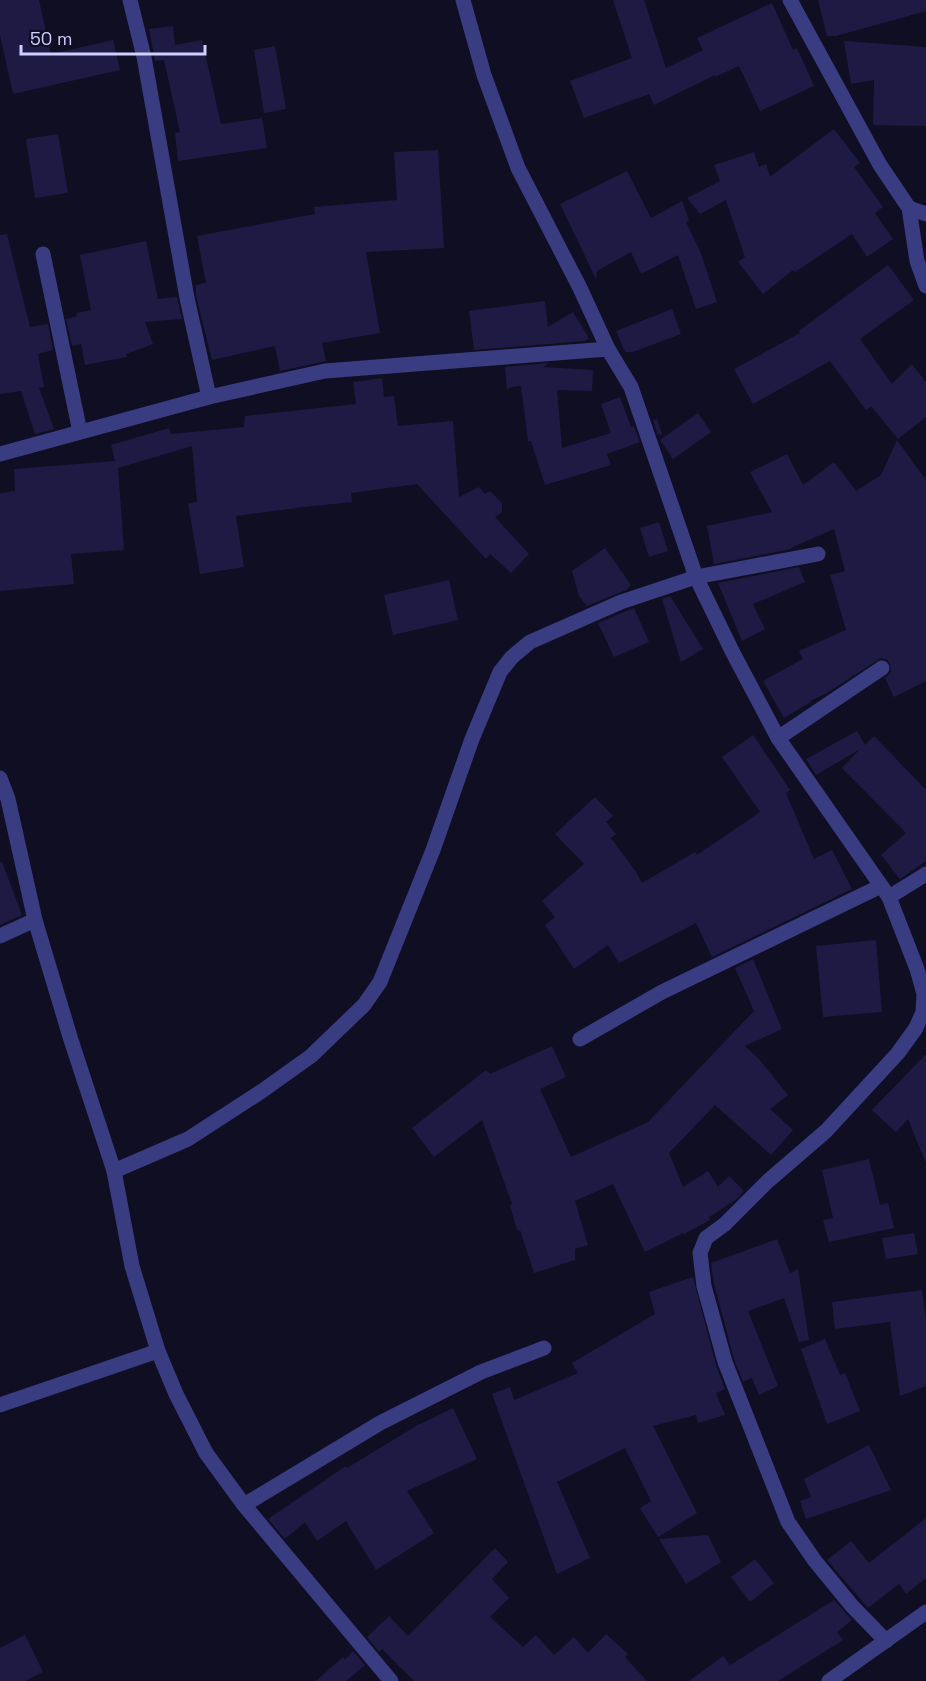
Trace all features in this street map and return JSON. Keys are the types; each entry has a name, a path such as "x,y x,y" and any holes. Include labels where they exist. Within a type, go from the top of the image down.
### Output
{"street":[{"path":"130,0 144,57 187,297 209,397"},
{"path":"463,0 484,75 518,168 580,288 608,349 631,387 696,577 778,738 885,892 917,969 924,994 923,1012 916,1028 898,1053 826,1131 768,1181 726,1224 706,1238 700,1253 704,1286 725,1362 788,1522 815,1561 852,1606 886,1641"},
{"path":"790,0 880,165 909,208 917,261 926,286"},
{"path":"909,208 926,214"},
{"path":"44,254 80,432"},
{"path":"0,454 209,397 325,371 608,349"},
{"path":"114,1171 188,1139 262,1091 311,1056 364,1005 380,982 433,850 472,739 500,672 512,657 530,642 621,602 696,577 818,554"},
{"path":"778,738 882,668"},
{"path":"0,778 8,799 35,921 71,1041 114,1171 132,1266 158,1351 176,1394 206,1453 244,1505 391,1681"},
{"path":"580,1039 662,992 926,874"},
{"path":"0,936 35,921"},
{"path":"244,1505 380,1423 481,1372 544,1348"},
{"path":"0,1405 158,1351"},
{"path":"829,1681 926,1612"}],"building":[{"path":"0,0 39,0 51,54 113,40 120,70 13,94 0,35"},
{"path":"613,0 644,0 666,68 703,50 697,38 772,3 793,50 797,48 814,86 760,111 739,66 715,77 715,75 654,105 649,94 584,118 570,81 632,58"},
{"path":"818,0 926,0 926,11 836,36 827,36"},
{"path":"173,26 175,45 202,40 221,124 262,118 267,148 178,161 175,133 180,132 164,60 155,61 149,29"},
{"path":"844,41 926,47 926,126 873,125 874,80 851,84"},
{"path":"275,46 286,109 264,113 254,50"},
{"path":"834,129 860,163 854,167 883,207 875,213 893,239 867,257 852,234 795,272 793,270 763,294 738,262 745,257 726,200 700,214 687,198 720,181 714,165 754,152 759,167 766,164 770,177"},
{"path":"58,134 68,193 35,198 26,139"},
{"path":"438,150 444,248 366,252 380,333 322,343 326,361 280,371 275,346 212,360 196,296 196,285 206,283 197,236 315,214 314,207 397,200 394,152"},
{"path":"627,171 651,218 682,201 689,220 686,222 700,251 717,302 696,309 678,255 641,274 631,252 597,271 596,279 560,204"},
{"path":"7,234 30,327 48,324 53,350 38,354 44,387 39,388 54,429 35,434 21,391 0,394 0,235"},
{"path":"146,241 158,299 177,297 182,319 145,322 153,344 126,354 127,357 85,365 81,344 72,346 66,319 77,316 76,313 91,310 80,255"},
{"path":"888,265 914,300 860,339 892,384 912,364 926,382 926,417 898,439 871,406 866,410 830,361 753,404 734,369 800,333 799,331"},
{"path":"545,301 548,327 573,312 589,338 585,341 474,350 469,311"},
{"path":"672,309 681,334 633,352 625,352 616,331"},
{"path":"549,363 543,367 593,370 592,391 557,390 562,448 611,433 601,404 620,397 631,427 634,426 640,442 607,454 611,465 545,485 531,441 528,441 521,386 507,390 505,367"},
{"path":"382,378 384,397 394,396 398,426 453,421 459,497 479,487 485,494 490,491 502,503 502,512 495,517 529,554 511,573 490,554 486,559 417,484 351,493 352,502 236,516 244,567 200,574 188,503 197,502 192,446 118,468 124,550 71,554 74,584 0,591 0,493 15,491 14,469 115,461 111,445 169,428 171,434 244,427 245,416 356,404 353,382"},
{"path":"698,413 711,432 673,459 660,440"},
{"path":"657,419 662,434 658,435 653,420"},
{"path":"897,440 926,480 926,681 894,697 885,678 891,672 890,663 881,658 784,718 763,681 803,659 799,651 846,630 830,575 845,571 834,529 791,549 714,564 707,526 772,512 750,472 787,454 803,485 834,462 856,491 881,475"},
{"path":"659,522 668,551 649,557 640,528"},
{"path":"605,548 631,585 626,590 587,606 579,596 572,571"},
{"path":"799,567 805,582 753,604 765,629 742,641 718,583"},
{"path":"449,580 458,620 393,635 384,595"},
{"path":"670,596 703,649 681,662 662,599"},
{"path":"634,608 649,642 614,657 598,623"},
{"path":"857,731 865,745 874,736 926,790 926,861 900,879 881,855 906,833 842,768 860,749 816,775 806,759"},
{"path":"753,735 790,790 786,793 814,859 832,850 852,889 712,957 696,923 619,963 608,945 574,969 545,925 555,917 542,901 584,864 555,834 595,797 613,816 606,822 616,834 611,838 642,883 695,852 697,855 760,812 722,757"},
{"path":"0,862 2,862 22,915 0,925"},
{"path":"876,940 882,1012 823,1017 816,946"},
{"path":"753,959 782,1029 745,1046 759,1059 788,1095 770,1109 793,1130 771,1155 715,1105 669,1153 683,1187 708,1171 718,1187 729,1176 744,1191 737,1199 709,1217 710,1220 645,1252 613,1184 575,1201 588,1245 575,1249 575,1260 534,1273 520,1230 517,1230 510,1205 512,1204 482,1120 434,1157 412,1128 486,1070 490,1074 552,1046 566,1077 540,1089 571,1157 648,1122 754,1011 735,968"},
{"path":"926,1054 925,1161 908,1119 896,1132 872,1110"},
{"path":"869,1159 880,1205 888,1203 894,1228 829,1242 823,1220 833,1218 822,1170"},
{"path":"914,1233 918,1254 886,1259 882,1238"},
{"path":"777,1239 790,1273 798,1269 809,1340 799,1342 784,1298 748,1311 778,1386 759,1395 752,1378 743,1382 734,1359 714,1284 711,1263"},
{"path":"693,1277 716,1365 725,1389 716,1393 725,1415 698,1423 696,1415 653,1426 697,1513 658,1537 640,1508 651,1501 625,1448 557,1482 590,1558 557,1574 492,1394 510,1387 514,1400 578,1373 572,1363 655,1314 649,1292"},
{"path":"922,1290 926,1321 926,1386 900,1396 890,1322 835,1329 832,1302"},
{"path":"825,1339 840,1375 845,1373 860,1411 827,1424 801,1349"},
{"path":"453,1408 477,1459 407,1491 434,1533 376,1570 346,1521 317,1541 305,1522 285,1539 268,1519 346,1466 347,1468 416,1426"},
{"path":"869,1445 891,1490 806,1519 800,1501 811,1497 804,1479"},
{"path":"926,1518 926,1578 906,1594 899,1584 868,1608 827,1560 851,1541 869,1563"},
{"path":"708,1535 721,1562 686,1584 659,1539"},
{"path":"495,1548 508,1562 492,1579 509,1598 490,1617 523,1647 536,1635 554,1655 574,1637 588,1653 606,1634 628,1654 625,1657 647,1681 414,1681 382,1649 379,1652 367,1637 389,1616 408,1636"},
{"path":"755,1559 774,1583 750,1602 731,1577"},
{"path":"834,1600 852,1620 837,1632 843,1640 778,1681 689,1681 723,1656 730,1665"},
{"path":"25,1635 43,1672 25,1681 0,1681 0,1648"},
{"path":"353,1651 365,1665 346,1681 316,1681 343,1657 345,1660"}]}
